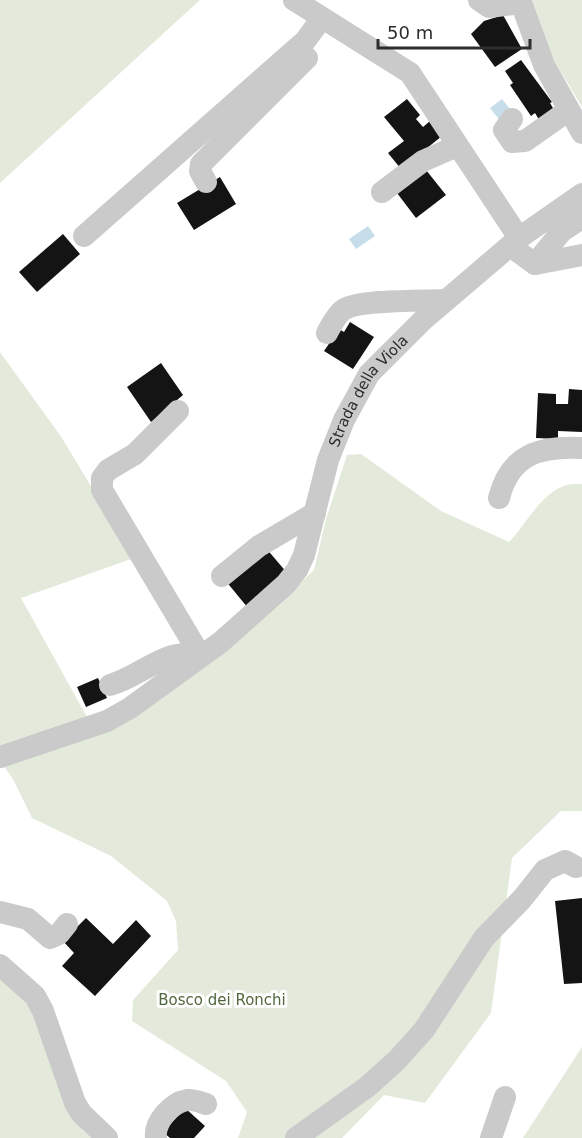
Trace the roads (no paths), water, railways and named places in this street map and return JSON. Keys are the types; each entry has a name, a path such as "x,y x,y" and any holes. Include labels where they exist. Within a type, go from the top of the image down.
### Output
{"street":[{"path":"294,0 410,73 514,242 535,264"},
{"path":"479,0 489,7 521,1 543,65 582,133"},
{"path":"206,182 200,171 201,164 330,22"},
{"path":"84,236 305,41 330,22"},
{"path":"512,119 504,130 512,142 518,143 525,141 569,110"},
{"path":"382,192 423,161 457,146"},
{"name":"Strada della Viola","path":"0,757 107,721 130,708 200,655 221,642 258,610 297,570 315,513 328,460 364,382 380,361 514,242 582,194"},
{"path":"535,264 562,231 582,218"},
{"path":"535,264 582,255"},
{"path":"327,333 340,311 347,307 446,300"},
{"path":"178,411 135,454 108,470 102,478 102,490 200,655"},
{"path":"500,498 504,479 528,454 560,447 582,448"},
{"path":"222,576 259,546 315,513"},
{"path":"110,685 123,681 178,653 200,655"},
{"path":"296,1138 367,1087 396,1061 423,1030 484,938 522,899 545,870 565,861 576,867"},
{"path":"0,912 28,919 50,938 59,934 67,924"},
{"path":"0,964 34,996 49,1026 75,1103 81,1113 107,1138"},
{"path":"491,1138 505,1097"},
{"path":"156,1138 157,1124 175,1104 190,1099 206,1104"}],"water":[{"path":"502,99 514,114 502,123 490,108"},
{"path":"368,226 375,236 356,249 349,239"}],"park label":[{"name":"Bosco dei Ronchi","path":"222,1000"}]}
